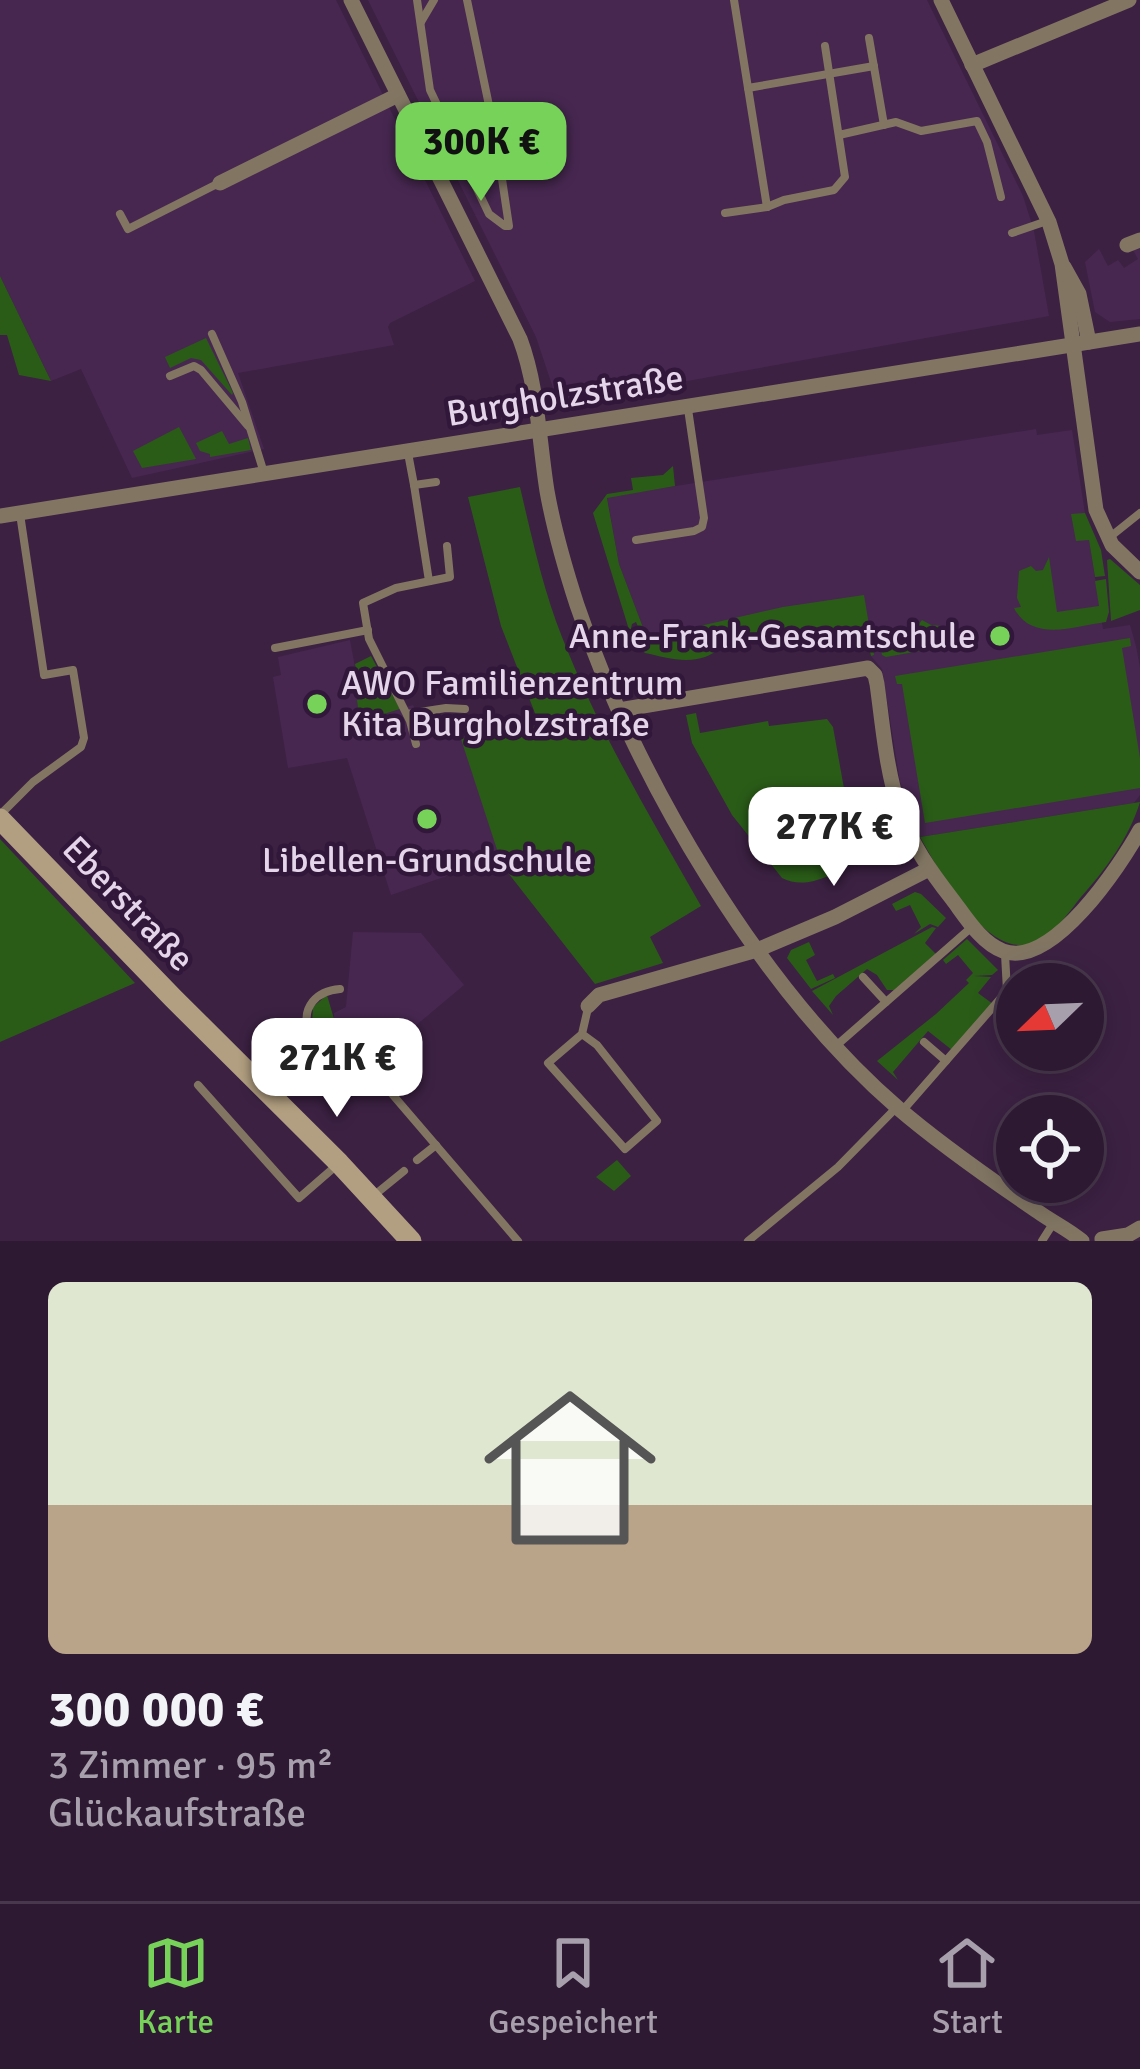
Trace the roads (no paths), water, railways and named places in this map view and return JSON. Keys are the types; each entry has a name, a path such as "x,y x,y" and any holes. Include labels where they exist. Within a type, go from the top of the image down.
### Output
{"street":[{"path":"351,0 520,339 532,382 558,545 584,625 620,710 683,831 758,950 836,1046 900,1109 1051,1220 1079,1239 1087,1234 1104,1240 1140,1228"},
{"path":"941,0 1079,294 1096,510 1112,545 1140,572"},
{"path":"972,65 1129,0"},
{"path":"220,183 398,95"},
{"name":"Burgholzstraße","path":"0,516 1140,334"},
{"path":"620,710 868,668 877,684 890,778 902,818 929,869 973,926 1005,952 1040,948 1059,934 1126,856 1140,830"},
{"name":"Eberstraße","path":"0,817 411,1241"},
{"path":"588,1006 599,995 758,950 929,869"}],"lane":[{"path":"417,0 430,90 488,214 509,226 466,0"},
{"path":"420,24 434,0"},
{"path":"734,0 767,207"},
{"path":"869,38 884,125"},
{"path":"725,213 834,190 845,177 825,46"},
{"path":"748,88 874,66"},
{"path":"839,135 896,122 921,131 977,122 1001,197"},
{"path":"120,214 128,229 220,183"},
{"path":"1012,233 1048,220"},
{"path":"212,334 253,432 265,474"},
{"path":"170,376 194,366 201,370 253,432"},
{"path":"636,539 702,527 688,407"},
{"path":"407,452 429,581"},
{"path":"414,485 436,482"},
{"path":"0,817 32,782 81,747 84,738 73,670 44,675 20,513"},
{"path":"1108,538 1140,513"},
{"path":"416,744 407,714 369,639 363,603 395,588 450,577 447,546"},
{"path":"275,648 368,630"},
{"path":"407,714 465,709"},
{"path":"836,1046 973,926"},
{"path":"748,1241 838,1167 946,1061 1007,991 1005,952"},
{"path":"863,977 886,1002"},
{"path":"340,989 315,997 306,1016 314,1038 325,1046 350,1045 518,1241"},
{"path":"581,1034 597,1045 658,1121 625,1150 548,1063 581,1034 588,1006"},
{"path":"924,1042 946,1061"},
{"path":"198,1085 299,1198 339,1163"},
{"path":"416,1160 436,1144"},
{"path":"371,1198 404,1171"},
{"path":"1042,1241 1051,1220"}],"place":[{"name":"Anne-Frank-Gesamtschule","path":"1000,636"},
{"name":"AWO Familienzentrum Kita Burgholzstraße","path":"317,704"},
{"name":"Libellen-Grundschule","path":"427,819"}]}
